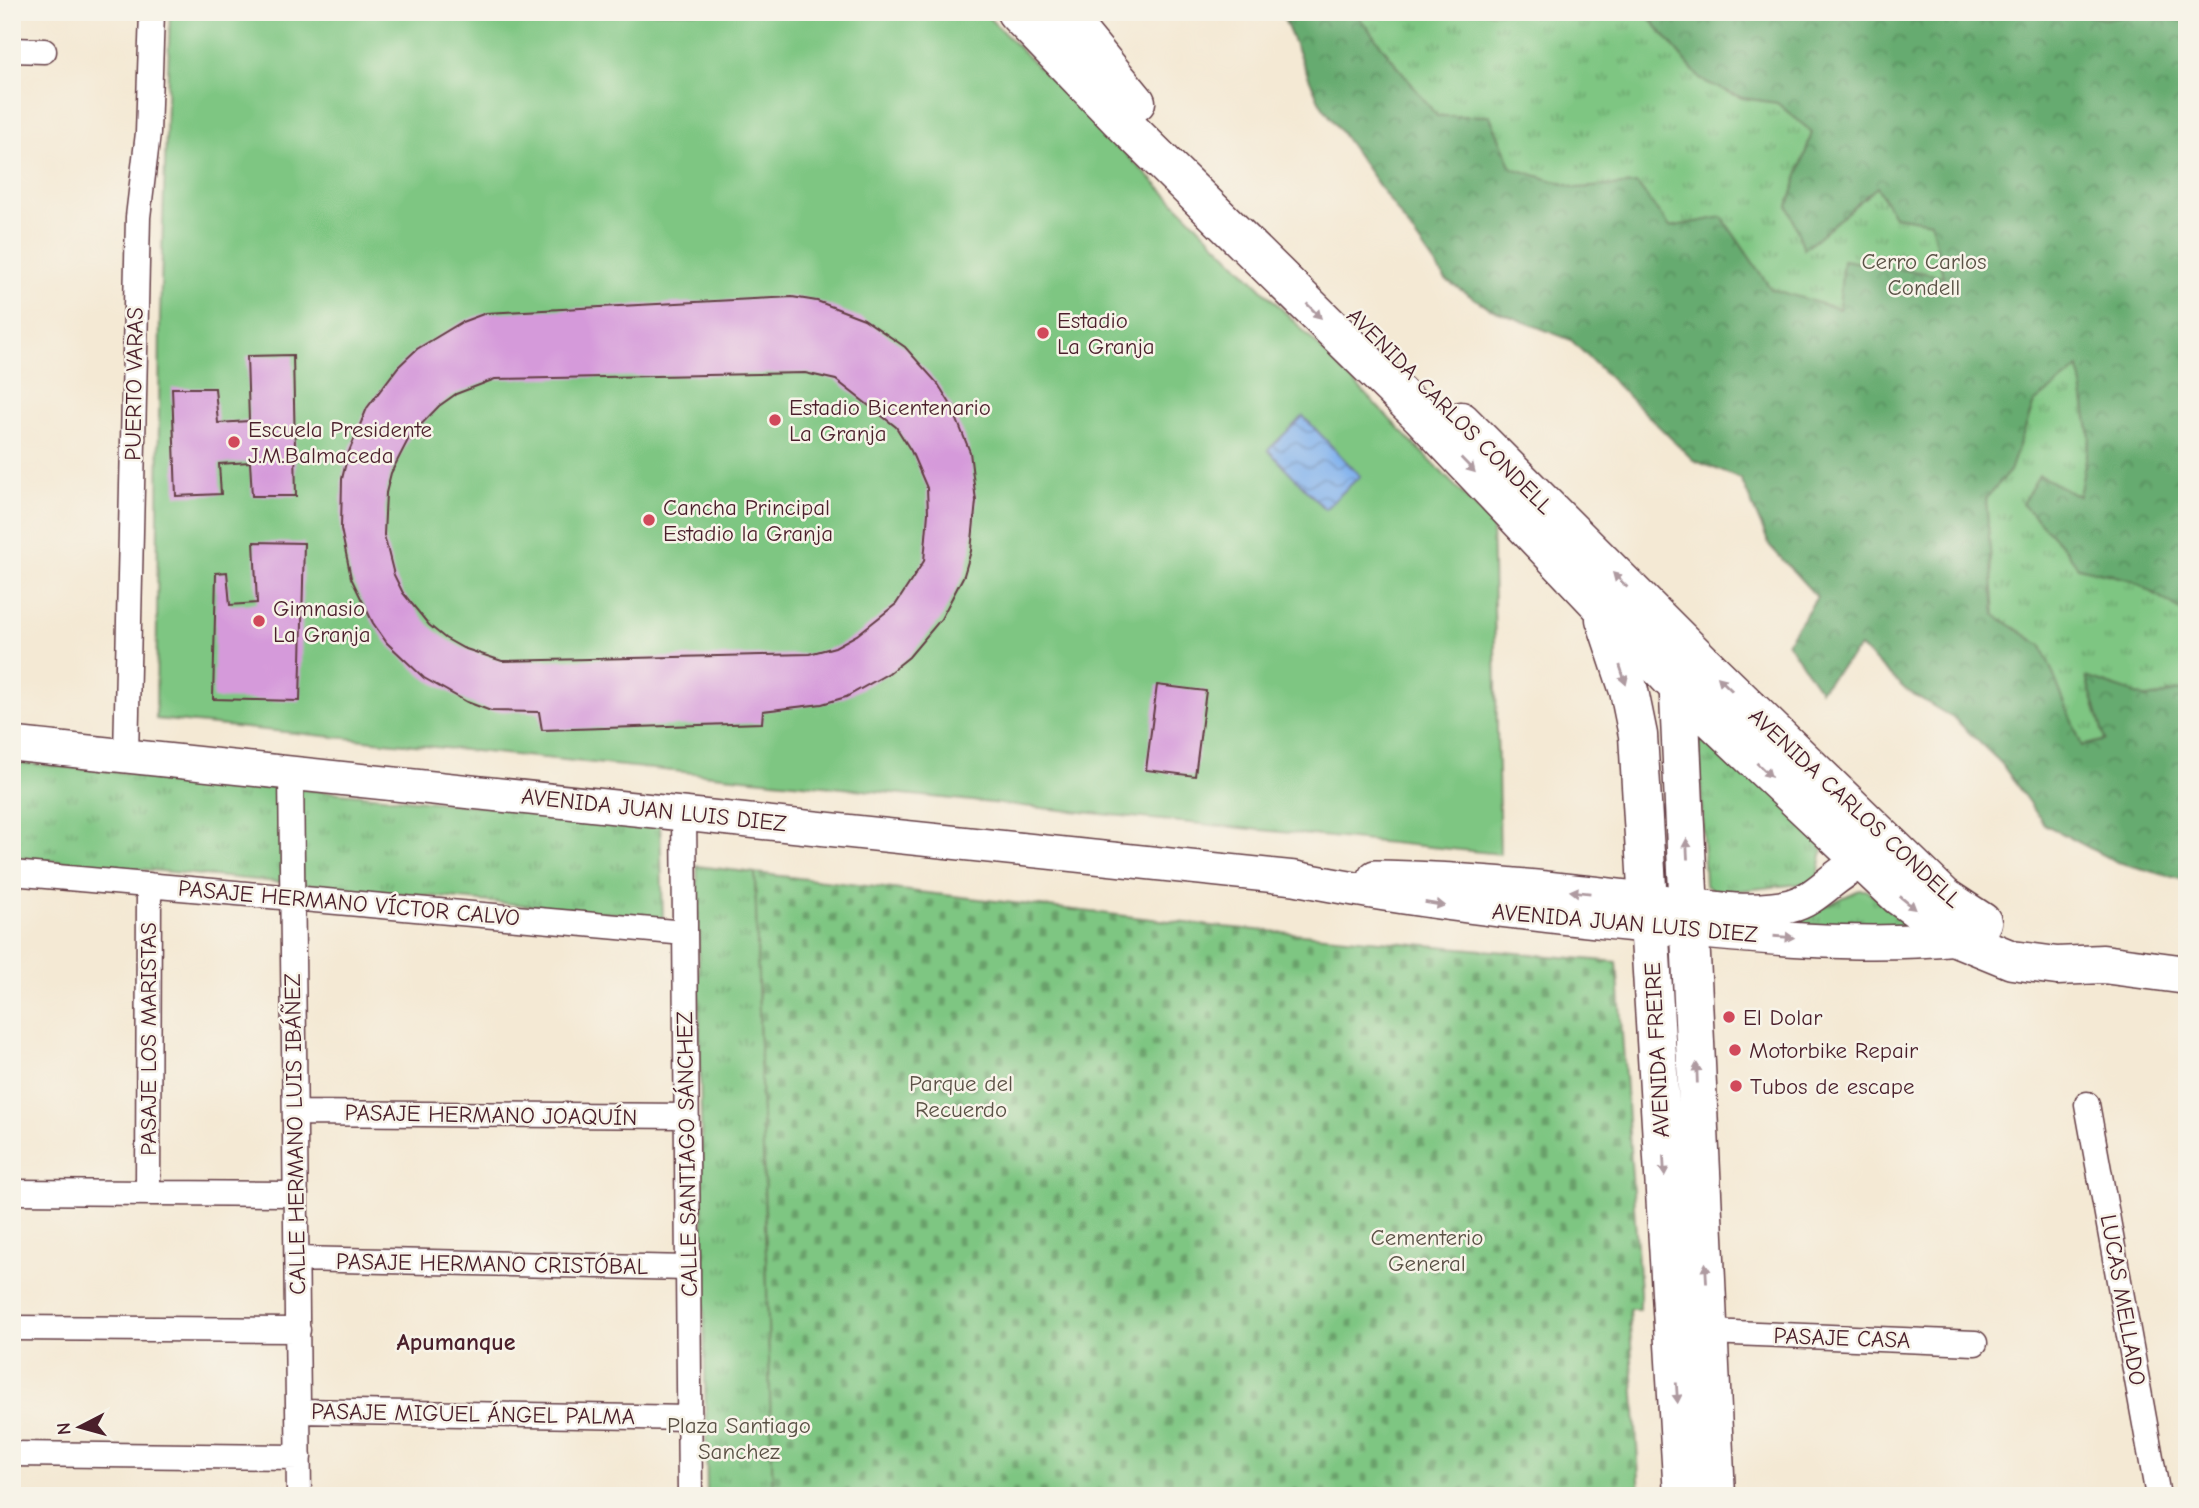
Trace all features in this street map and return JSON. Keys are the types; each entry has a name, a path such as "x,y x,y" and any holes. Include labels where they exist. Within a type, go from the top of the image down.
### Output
{"main road":[{"name":"AVENIDA CARLOS CONDELL","path":"1016,12 1057,56 1421,416 1602,610 1679,688 1862,863 1920,913 1958,938 1995,954 2026,962 2070,966 2103,964"},
{"name":"AVENIDA CARLOS CONDELL","path":"1062,12 1154,122 1944,897 1978,919 2013,935 2070,951 2103,964"},
{"name":"AVENIDA FREIRE","path":"1602,610 1629,691 1638,735 1684,1496"},
{"name":"AVENIDA FREIRE","path":"1668,629 1679,688 1716,1496"},
{"name":"AVENIDA JUAN LUIS DIEZ","path":"12,744 684,812 1295,878 1459,908 1649,913 1881,941 1958,938"},
{"path":"1862,863 1888,862 1914,869"},
{"name":"AVENIDA JUAN LUIS DIEZ","path":"1691,918 1788,907 1811,899 1850,867 1862,863"},
{"path":"2103,964 2187,975"}],"street":[{"name":"PUERTO VARAS","path":"126,756 138,217 148,133 152,12"},
{"path":"12,50 44,51"},
{"name":"CALLE HERMANO LUIS IBÁÑEZ","path":"291,773 299,1496"},
{"name":"CALLE SANTIAGO SÁNCHEZ","path":"684,812 690,1496"},
{"name":"PASAJE HERMANO VÍCTOR CALVO","path":"12,873 685,933"},
{"name":"PASAJE LOS MARISTAS","path":"148,1193 149,885"},
{"name":"LUCAS MELLADO","path":"2087,1104 2158,1496"},
{"name":"PASAJE HERMANO JOAQUÍN","path":"295,1113 686,1116"},
{"path":"12,1192 296,1194"},
{"name":"PASAJE HERMANO CRISTÓBAL","path":"297,1259 688,1268"},
{"path":"12,1328 298,1330"},
{"name":"PASAJE CASA","path":"1709,1332 1975,1343"},
{"name":"PASAJE MIGUEL ÁNGEL PALMA","path":"298,1411 689,1418"},
{"path":"12,1454 299,1457"}],"green space":[{"name":"Estadio Bicentenario La Granja","path":"170,12 983,12 1290,317 1492,524 1500,854 156,719 160,314"},
{"name":"Cerro Carlos Condell","path":"1281,12 1355,12 1437,116 1490,116 1512,168 1576,188 1637,184 1670,227 1722,217 1771,289 1839,309 1843,260 1943,276 1931,222 1894,216 1877,187 1804,249 1788,206 1812,132 1777,103 1742,98 1701,80 1646,14 1634,12 2070,12 2104,19 2148,14 2187,22 2187,614 2132,580 2078,567 2060,543 2022,504 2039,475 2079,496 2090,437 2079,368 2034,403 2010,471 1986,498 1995,615 2042,646 2082,746 2105,740 2086,677 2148,698 2187,689 2187,881 2114,861 2044,824 2001,763 1956,720 1905,689 1860,647 1820,690 1787,642 1817,597 1770,546 1741,479 1693,460 1571,340 1491,309 1446,280 1319,101"},
{"name":"Cerro Carlos Condell","path":"1305,12 2187,12 2187,845 2101,831"},
{"path":"1531,12 1611,12 1532,16"},
{"path":"1698,723 1825,839 1817,882 1718,893 1705,885"},
{"path":"12,762 660,823 663,918 12,857"},
{"name":"Plaza Santiago Sanchez","path":"697,866 755,873 773,1496 707,1496"},
{"name":"Cementerio General","path":"755,873 1212,926 1617,962 1640,1291 1640,1309 1629,1309 1640,1496 773,1496"},
{"path":"1859,890 1867,890 1911,927 1762,926 1816,910"}],"water":[{"path":"1303,416 1360,476 1325,509 1268,450"}],"building":[{"path":"792,297 817,301 864,319 905,347 938,384 951,405 970,452 976,501 971,551 964,575 941,619 909,657 889,673 846,697 822,704 763,711 762,723 542,730 539,712 491,711 467,702 424,678 387,643 373,623 351,578 341,529 342,479 348,454 367,408 398,367 417,349 462,322 486,313","holes":["805,373 836,380 896,427 911,451 927,488 928,513 924,561 896,604 857,635 835,647 809,654 502,661 463,648 445,638 429,625 403,593 394,575 384,535 386,493 391,473 410,436 439,406 456,394 495,379"]},
{"name":"Escuela Presidente J.M.Balmaceda","path":"293,355 296,496 252,496 250,462 219,464 221,494 176,496 172,388 215,388 218,423 249,421 247,356"},
{"name":"Gimnasio La Granja","path":"254,542 304,543 300,701 213,699 216,573 227,572 230,605 257,603"},
{"path":"1157,685 1206,691 1195,776 1146,770"}],"place":[{"name":"Estadio La Granja","path":"1043,333"},
{"name":"Estadio Bicentenario La Granja","path":"775,420"},
{"name":"Escuela Presidente J.M.Balmaceda","path":"234,442"},
{"name":"Cancha Principal Estadio la Granja","path":"649,520"},
{"name":"Gimnasio La Granja","path":"259,621"},
{"name":"El Dolar","path":"1729,1017"},
{"name":"Motorbike Repair","path":"1735,1050"},
{"name":"Tubos de escape","path":"1736,1086"}],"district":[{"name":"Apumanque","path":"456,1342"}],"park label":[{"name":"Parque del Recuerdo","path":"961,1096"}]}
